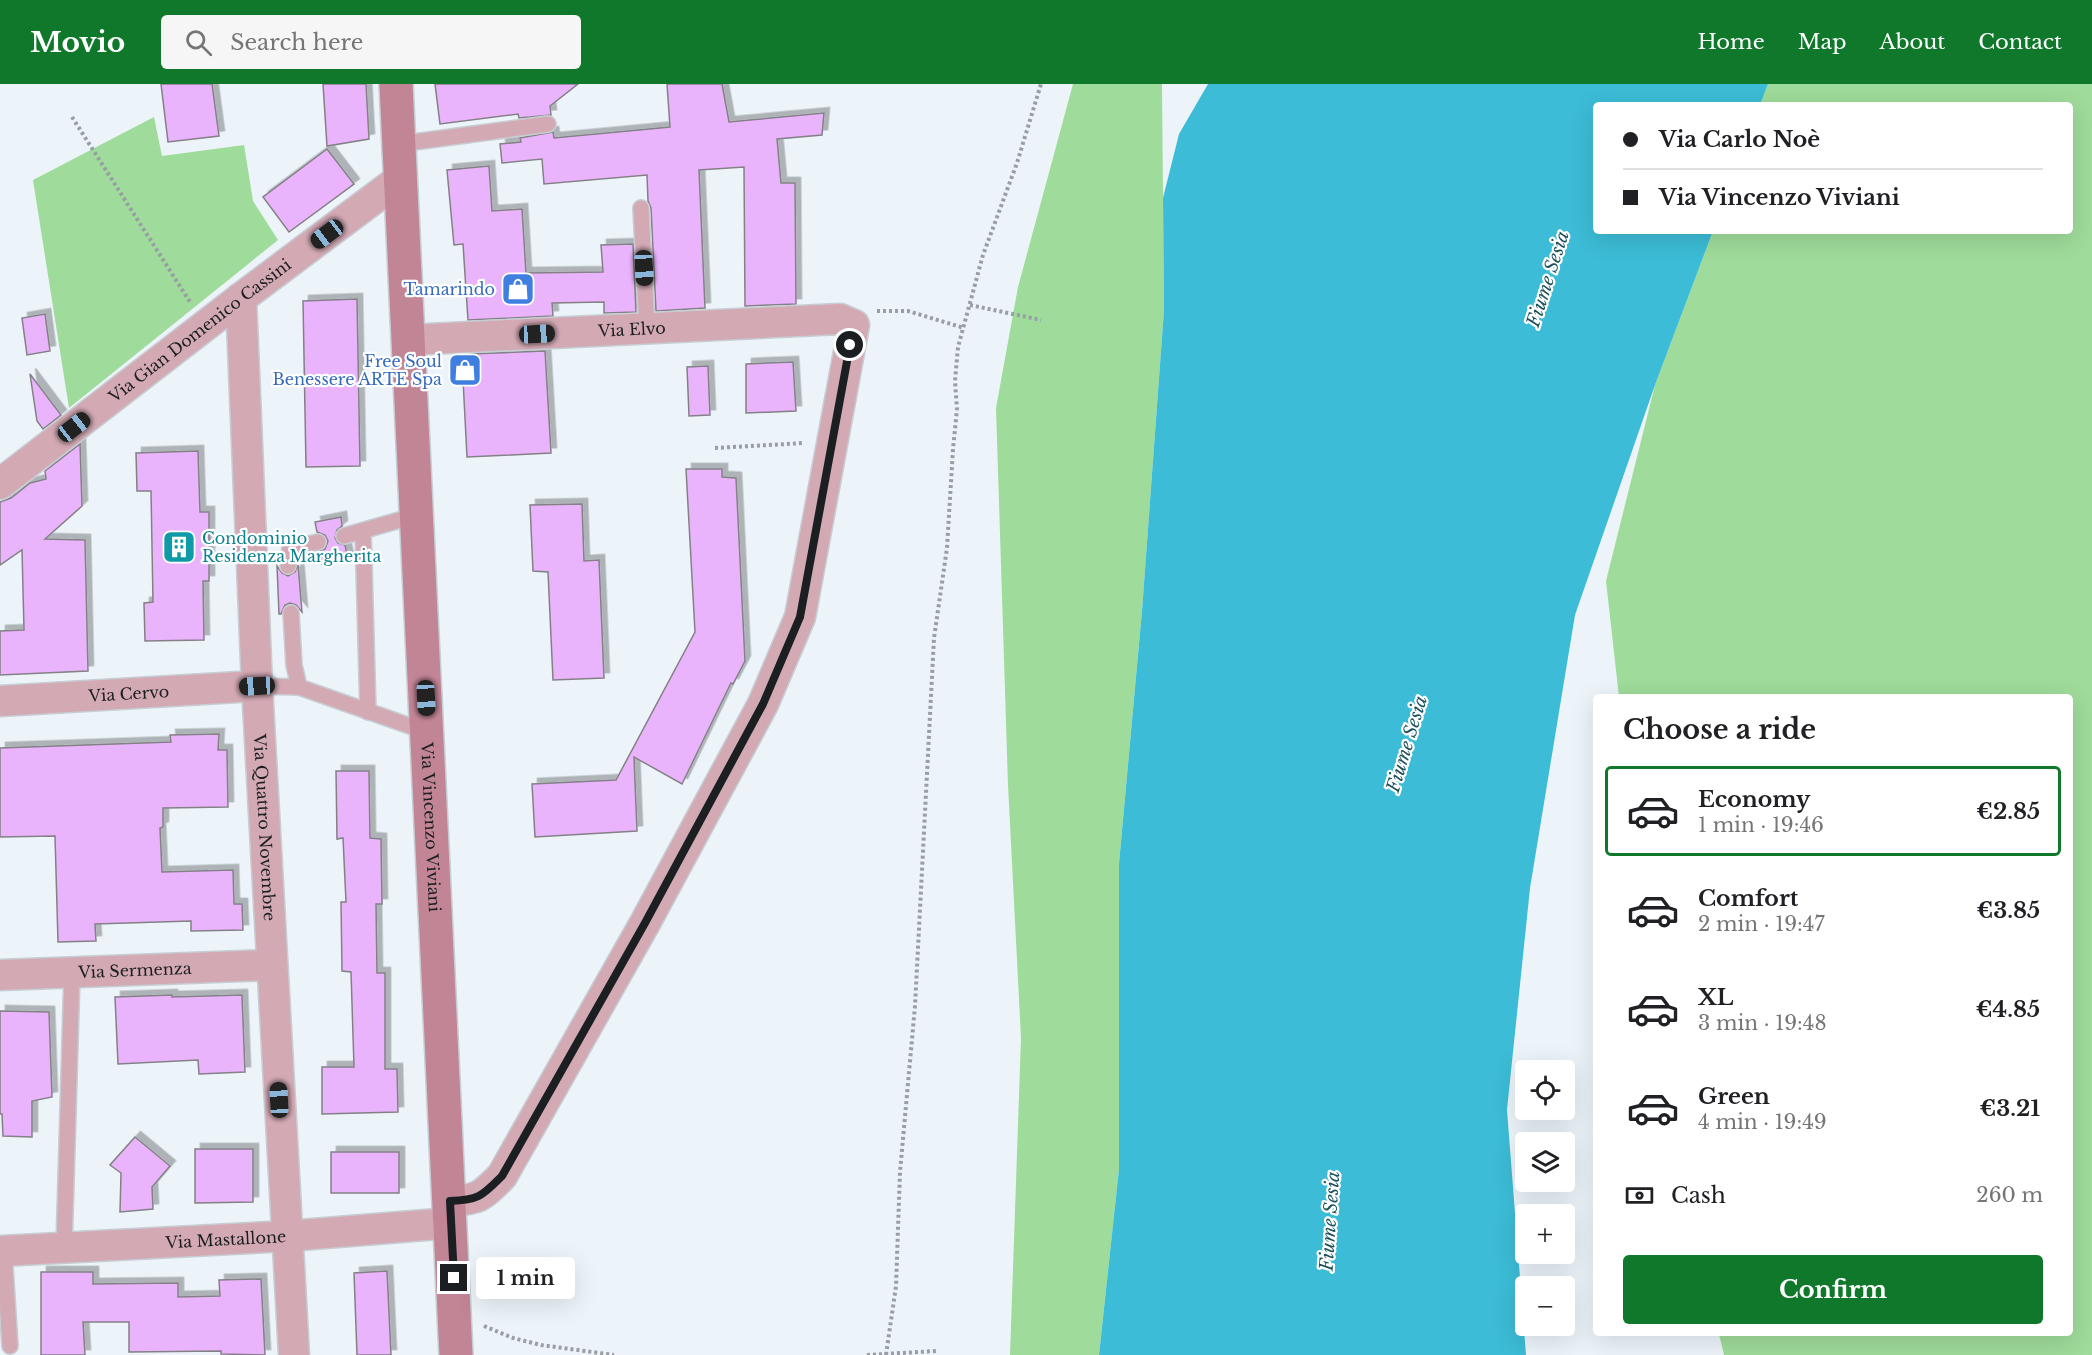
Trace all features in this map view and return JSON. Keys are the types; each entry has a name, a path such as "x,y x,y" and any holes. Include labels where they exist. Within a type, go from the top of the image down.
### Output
{"main road":[{"name":"Via Vincenzo Viviani","path":"396,84 456,1355"}],"street":[{"name":"Via Gian Domenico Cassini","path":"0,484 400,179"},
{"name":"Via Quattro Novembre","path":"241,298 257,686 294,1355"},
{"name":"Via Elvo","path":"408,340 840,319 854,325"},
{"name":"Via Mastallone","path":"2,1251 288,1236 451,1212 485,1193 502,1176 645,923 763,704 800,617 854,325"},
{"name":"Via Cervo","path":"0,701 257,686"},
{"name":"Via Sermenza","path":"0,975 271,965"}],"lane":[{"path":"399,144 548,124"},
{"path":"641,208 647,328"},
{"path":"344,536 417,515"},
{"path":"363,531 368,712"},
{"path":"288,566 290,548 318,542"},
{"path":"291,613 294,665 299,687"},
{"path":"257,686 299,687 427,732"},
{"path":"64,1248 72,973"},
{"path":"2,1251 10,1346"}],"path":[{"path":"885,1354 896,1286 900,1172 915,1006 934,638 947,548 957,409 955,381 958,347 983,255 1017,163 1041,84"},
{"path":"72,117 205,326"},
{"path":"970,304 1041,321"},
{"path":"854,325 864,315 878,310 891,309 923,315 963,328"},
{"path":"715,448 812,443 831,447"},
{"path":"483,1326 513,1338 541,1345 614,1355"},
{"path":"867,1355 936,1351"}],"green space":[{"path":"1073,84 1162,84 1164,310 1142,611 1119,864 1119,1169 1099,1355 1010,1355 1021,1038 1008,785 996,408 1018,287"},
{"path":"1768,84 2092,84 2092,1355 1724,1355 1719,1336 2073,1336 2073,694 1619,694 1606,581 1655,385 1712,234 2073,234 2073,102 1761,102"},
{"path":"154,117 162,156 244,145 253,201 278,240 69,408 33,180"}],"water":[{"name":"Fiume Sesia","path":"1208,84 1768,84 1761,102 1593,102 1593,234 1712,234 1655,385 1575,615 1530,888 1507,1110 1515,1213 1515,1264 1519,1264 1520,1276 1515,1276 1515,1336 1525,1336 1526,1355 1099,1355 1119,1169 1119,864 1142,611 1164,310 1163,198 1179,134"}],"building":[{"path":"161,84 212,84 219,136 168,142"},
{"path":"323,84 366,84 369,139 327,146"},
{"path":"435,84 578,84 550,106 551,115 519,118 518,114 440,124"},
{"path":"667,84 722,84 729,122 824,113 822,135 777,139 781,183 795,183 796,304 745,306 744,167 699,170 705,308 656,311 651,208 648,201 647,175 544,184 542,159 502,163 500,144 521,142 520,138 553,132 554,138 670,127"},
{"path":"327,149 354,184 289,232 263,197"},
{"path":"489,166 492,211 522,209 526,273 603,272 601,245 633,244 636,312 604,313 604,302 552,303 553,316 468,320 463,244 454,245 447,170"},
{"path":"357,299 360,466 306,467 303,301"},
{"path":"45,314 50,351 27,355 22,318"},
{"path":"545,351 551,453 467,457 462,360 471,359 470,354"},
{"path":"793,362 796,411 746,413 746,364"},
{"path":"708,366 710,415 689,416 687,367"},
{"path":"30,374 61,415 43,429 37,421"},
{"path":"80,444 82,506 45,539 85,540 88,671 0,675 0,631 24,630 22,550 0,565 0,502 11,498 30,483 46,479 45,471"},
{"path":"198,451 200,512 209,512 209,581 203,581 204,640 145,641 144,603 153,602 151,491 137,491 136,453"},
{"path":"686,469 722,469 722,477 736,478 745,661 733,684 731,683 682,784 634,757 637,831 535,837 532,784 616,780 695,632"},
{"path":"582,504 584,561 599,560 604,678 553,680 548,572 533,571 530,505"},
{"path":"341,517 342,526 337,530 335,538 338,543 345,545 348,559 322,564 320,551 325,549 328,541 325,535 317,532 315,522"},
{"path":"298,565 302,612 296,605 290,603 285,605 279,614 277,566 282,573 288,576 295,572"},
{"path":"219,734 218,750 227,750 228,807 163,808 163,827 160,828 162,872 233,870 234,904 242,904 243,930 191,931 191,921 95,924 96,941 58,942 55,836 0,837 0,748 171,742 170,735"},
{"path":"336,771 369,771 370,838 381,839 382,904 376,904 377,973 385,973 385,1069 397,1069 398,1112 322,1114 322,1067 354,1067 351,972 342,971 341,902 346,902 343,838 337,839"},
{"path":"172,995 172,997 242,995 245,1072 199,1074 198,1060 118,1064 115,997"},
{"path":"0,1011 49,1012 52,1097 32,1101 32,1137 3,1136 2,1114 0,1114"},
{"path":"135,1137 170,1166 152,1187 153,1209 120,1212 121,1173 110,1165"},
{"path":"195,1149 253,1149 253,1202 195,1203"},
{"path":"331,1152 399,1152 399,1193 331,1193"},
{"path":"387,1271 391,1355 357,1355 354,1273"},
{"path":"41,1272 93,1272 93,1284 178,1283 178,1297 220,1296 219,1280 261,1279 265,1355 221,1354 221,1351 129,1352 129,1322 83,1322 85,1355 41,1355"}],"place":[{"name":"Tamarindo","path":"518,289"},
{"name":"Free Soul Benessere ARTE Spa","path":"465,370"},
{"name":"Condominio Residenza Margherita","path":"179,547"}],"route":[{"path":"454,1278 450,1201 472,1200 485,1193 502,1176 645,923 763,704 800,617 850,345"}]}
